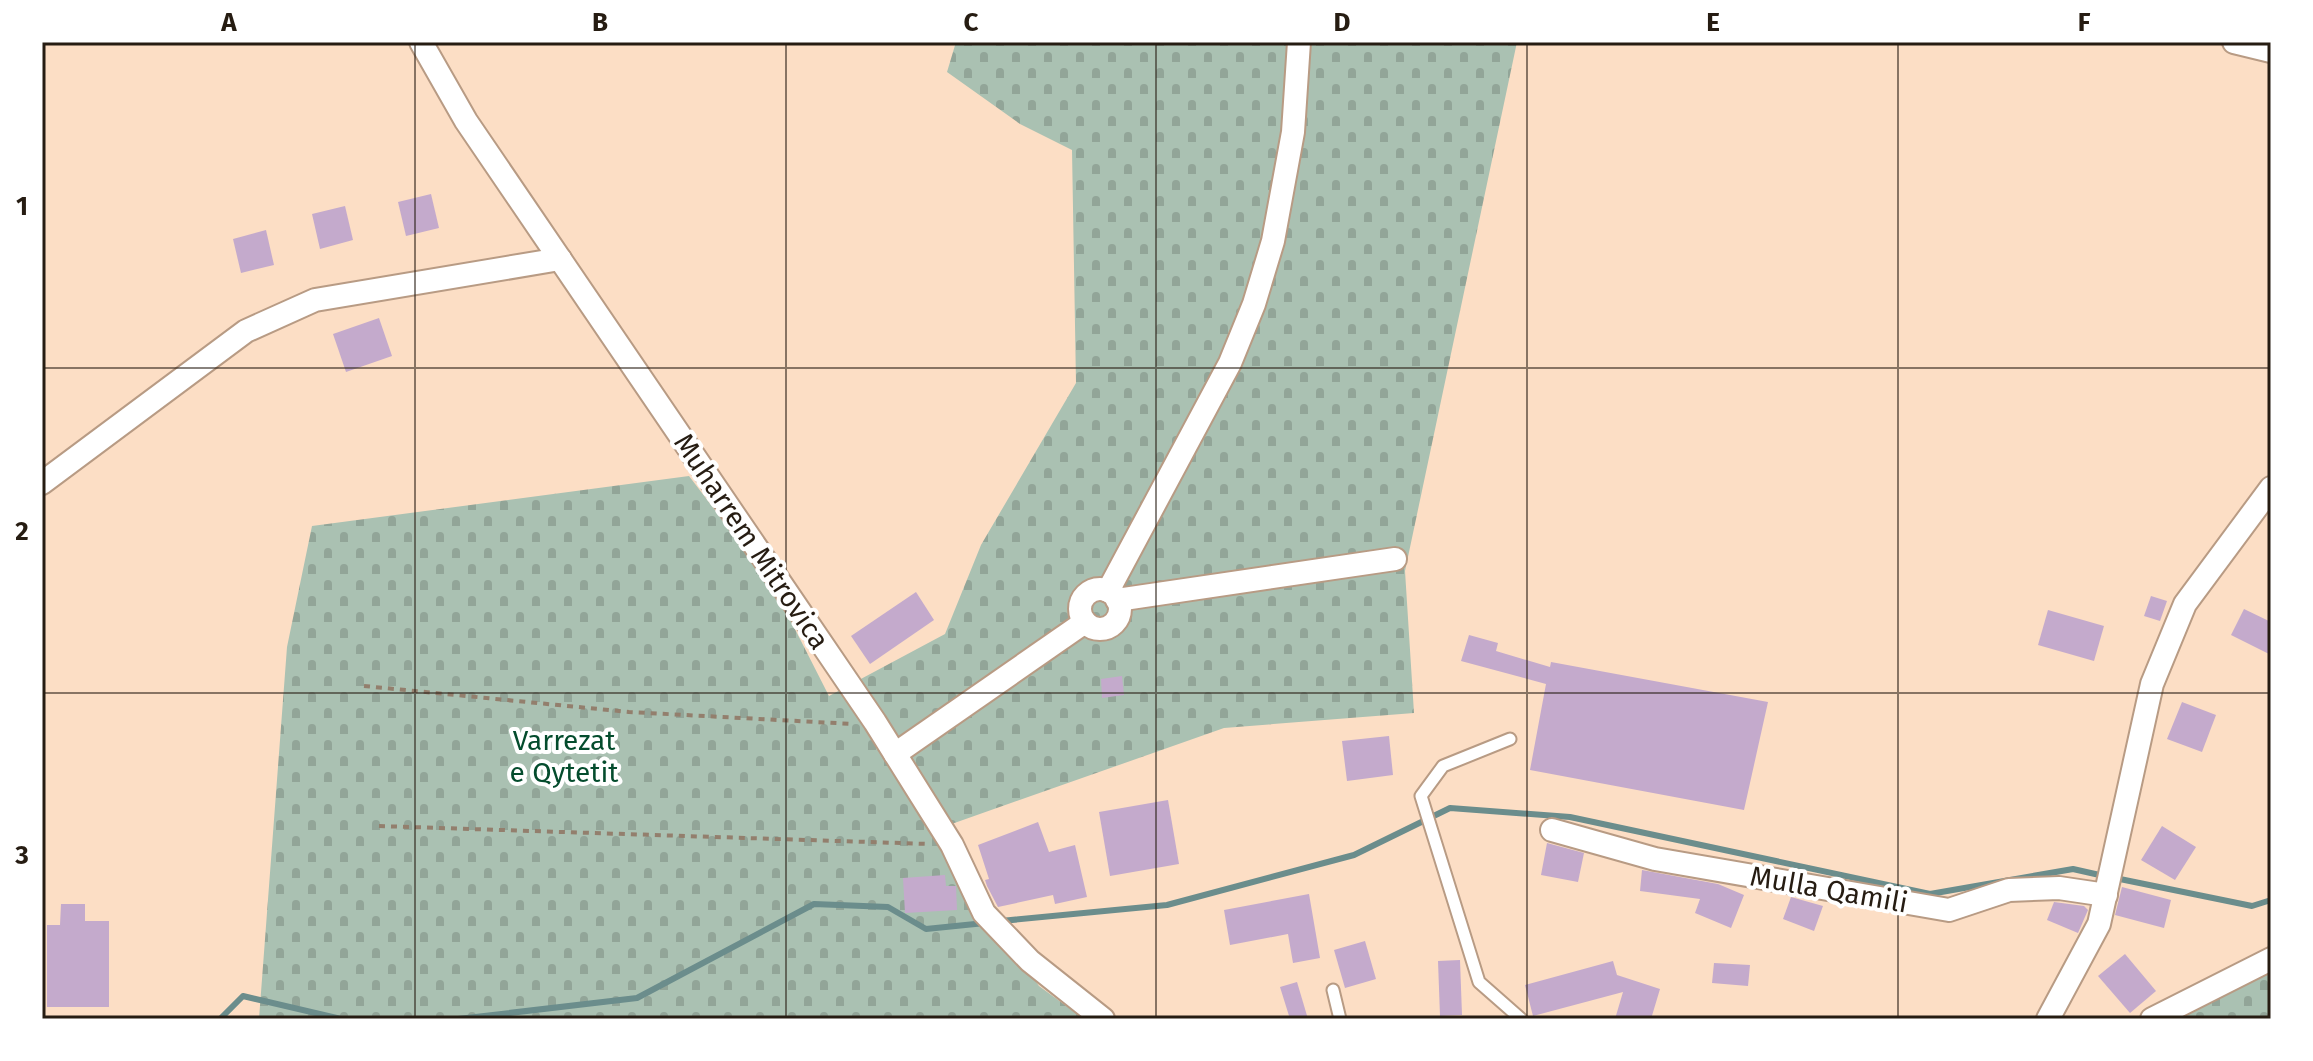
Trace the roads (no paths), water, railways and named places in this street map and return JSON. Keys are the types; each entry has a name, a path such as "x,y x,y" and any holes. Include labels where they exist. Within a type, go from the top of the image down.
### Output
{"street":[{"name":"Muharrem Mitrovica","path":"421,42 466,121 875,722 952,845 984,913 1030,961 1103,1019"},
{"path":"1113,595 1230,363 1254,304 1273,241 1293,132 1299,42"},
{"path":"2234,42 2271,51"},
{"path":"42,483 246,331 315,300 560,259"},
{"path":"2048,1019 2099,924 2158,670 2185,604 2271,488"},
{"path":"895,754 1085,622 1080,609 1084,597 1095,589 1113,595 1395,559"},
{"name":"Mulla Qamili","path":"1552,830 1655,859 1949,910 2009,890 2059,888 2106,895"},
{"path":"2152,1019 2271,959"}],"lane":[{"path":"1510,739 1443,766 1421,796 1479,982 1521,1019"},
{"path":"1333,990 1340,1019"}],"waterway":[{"path":"1001,921 1167,905 1354,855 1450,808 1570,817 1930,894 2073,869 2104,876"},
{"path":"2115,878 2252,906 2271,900"},
{"path":"458,1019 637,998 814,904 888,907 926,929 985,923"},
{"path":"220,1019 243,996 341,1019"}],"park label":[{"name":"Varrezat e Qytetit","path":"564,756"}]}
